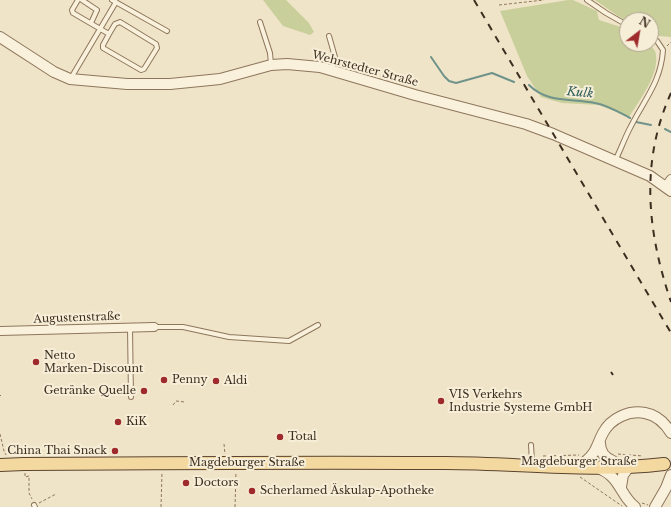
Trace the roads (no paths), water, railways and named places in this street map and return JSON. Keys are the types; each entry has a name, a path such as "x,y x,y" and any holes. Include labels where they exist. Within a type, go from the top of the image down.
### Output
{"main road":[{"name":"Magdeburger Straße","path":"494,464 532,461 630,467 667,464"},
{"name":"Magdeburger Straße","path":"0,465 162,463 494,464 526,466 590,464 613,461 667,464"}],"street":[{"name":"Wehrstedter Straße","path":"0,37 54,72 70,79 127,84 170,84 185,79 220,78 271,65 287,64 320,67 415,95 526,124 650,176 669,186"},
{"name":"Augustenstraße","path":"0,331 154,327"},
{"path":"638,505 625,497 621,487 612,476 590,464 603,433 614,420 623,415 634,412 645,413 656,417 665,424 671,433"},
{"path":"600,443 603,453 607,458 613,461"},
{"path":"621,487 624,475 630,467"},
{"path":"653,507 666,488 671,475"}],"lane":[{"path":"78,0 72,11 109,34"},
{"path":"82,0 98,10 91,23"},
{"path":"587,0 606,14 619,21"},
{"path":"70,79 114,1 167,31"},
{"path":"120,22 156,44 157,48 144,69 141,70 103,48 109,34 116,24 120,22"},
{"path":"260,22 270,53 271,65"},
{"path":"329,36 334,57 332,71"},
{"path":"615,162 629,129 650,94 662,64 663,50 659,44"},
{"path":"154,327 183,327 229,337 289,341 318,325"},
{"path":"130,328 131,397"},
{"path":"531,445 532,461"}],"waterway":[{"name":"Kulk","path":"431,57 449,81 456,83 492,73 514,82"},
{"name":"Kulk","path":"529,85 536,91 552,98 599,104 613,109 630,118"},
{"name":"Kulk","path":"636,122 651,125"},
{"name":"Kulk","path":"665,129 671,132"}],"railway":[{"path":"474,0 671,333"},
{"path":"671,93 661,119 655,145 651,171 650,197 652,223 657,249 671,302"}],"place":[{"name":"Netto Marken-Discount","path":"36,362"},
{"name":"Penny","path":"164,380"},
{"name":"Aldi","path":"216,381"},
{"name":"Getränke Quelle","path":"144,391"},
{"name":"VIS Verkehrs Industrie Systeme GmbH","path":"441,401"},
{"name":"KiK","path":"118,422"},
{"name":"Total","path":"280,437"},
{"name":"China Thai Snack","path":"115,451"},
{"name":"Doctors","path":"186,483"},
{"name":"Scherlamed Äskulap-Apotheke","path":"252,491"}]}
